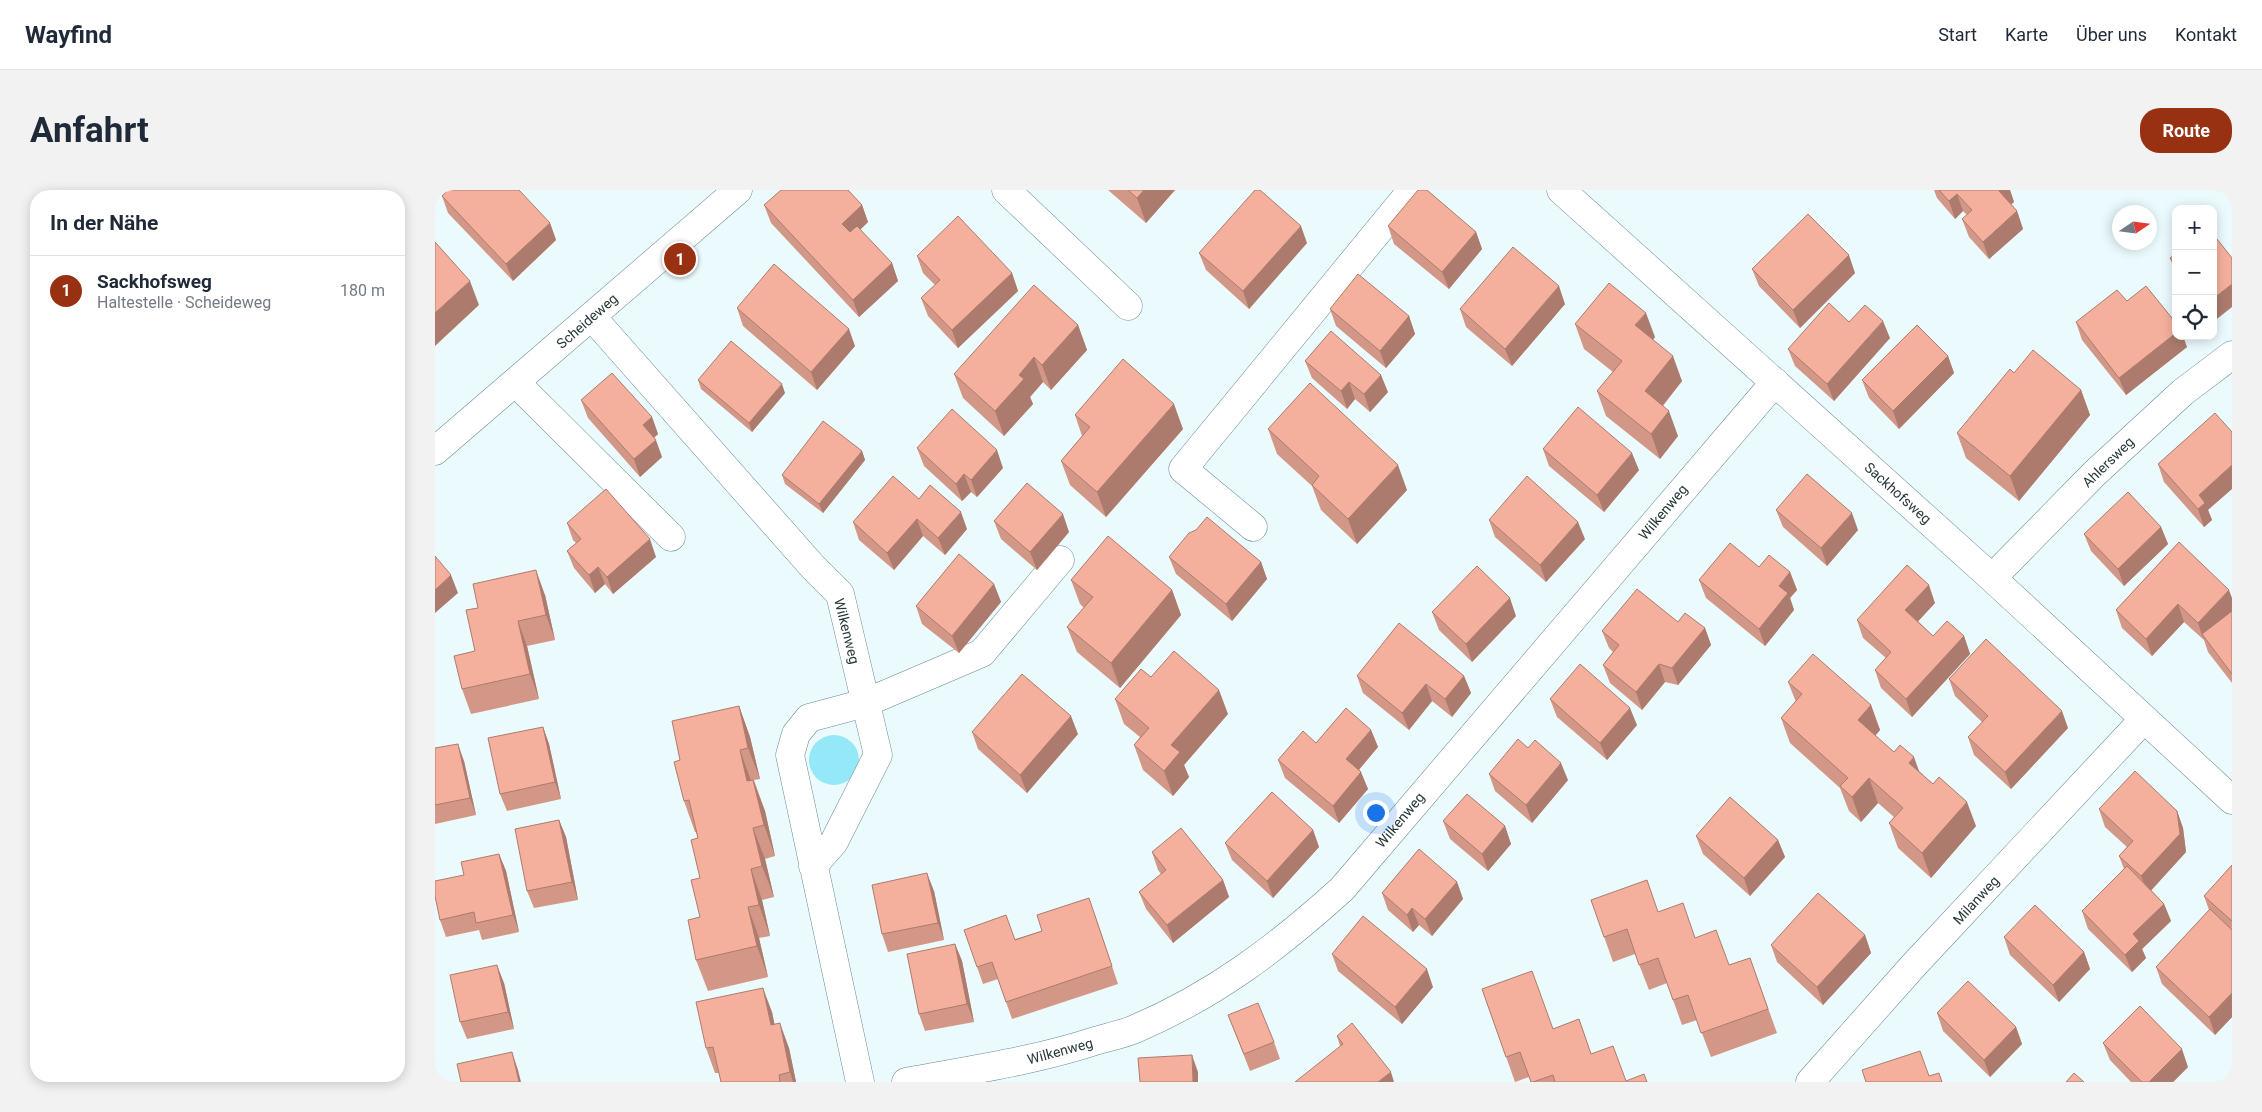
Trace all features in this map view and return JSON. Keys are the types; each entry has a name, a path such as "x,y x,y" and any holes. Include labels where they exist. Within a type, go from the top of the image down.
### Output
{"street":[{"name":"Scheideweg","path":"435,451 516,383 737,190"},
{"path":"1006,190 1128,306"},
{"path":"1253,527 1183,469 1412,190"},
{"name":"Sackhofsweg","path":"1561,190 1992,578 2232,800"},
{"name":"Wilkenweg","path":"592,317 813,567 840,594 877,755 834,842 813,866"},
{"name":"Ahlersweg","path":"1992,578 2095,473 2183,392 2232,355"},
{"name":"Wilkenweg","path":"906,1082 1050,1055 1134,1029 1191,1002 1216,987 1248,967 1295,932 1341,889 1775,382"},
{"path":"516,383 671,537"},
{"path":"860,1082 813,866 791,754 796,734 809,718 865,703 982,653 1061,560"},
{"name":"Milanweg","path":"1809,1082 1913,966 2144,719"}],"shaded area":[{"path":"829,735 839,735 852,742 859,755 859,765 852,778 839,785 829,785 820,781 813,774 809,765 809,755 813,746 820,739"}],"building":[{"path":"448,190 519,190 550,223 506,264 442,196"},
{"path":"781,190 848,190 862,205 842,224 850,232 857,226 892,263 853,300 764,205"},
{"path":"1128,190 1144,190 1137,198"},
{"path":"1255,190 1260,190 1301,226 1243,291 1199,253"},
{"path":"1418,190 1427,190 1476,232 1442,272 1388,226"},
{"path":"1939,190 2001,190 1999,191 2017,211 1983,242 1962,219 1972,210 1957,194 1949,201"},
{"path":"1808,214 1849,255 1793,310 1752,269"},
{"path":"958,216 1012,273 952,330 921,298 940,280 917,256"},
{"path":"2217,239 2232,258 2232,284 2217,296"},
{"path":"435,242 470,281 435,313"},
{"path":"1513,247 1559,286 1505,349 1460,309"},
{"path":"774,264 849,329 811,372 737,308"},
{"path":"1358,274 1409,316 1380,351 1330,309"},
{"path":"1609,283 1646,313 1635,325 1673,356 1645,391 1669,411 1651,434 1597,391 1622,361 1575,324"},
{"path":"1034,285 1078,325 1042,365 1034,357 1019,375 1024,379 995,411 954,374"},
{"path":"2146,286 2172,318 2172,336 2119,378 2076,322 2117,290 2127,301"},
{"path":"1829,303 1849,322 1865,305 1883,321 1827,384 1788,349"},
{"path":"1917,325 1948,356 1893,411 1862,380"},
{"path":"1331,331 1381,375 1364,394 1349,382 1341,391 1305,361"},
{"path":"731,341 782,384 749,423 698,380"},
{"path":"2033,350 2081,390 2010,476 1957,433 2010,369 2014,373"},
{"path":"1123,359 1174,404 1097,492 1061,461 1090,427 1075,415"},
{"path":"612,373 652,417 643,425 656,440 634,459 581,400"},
{"path":"1310,383 1398,465 1348,519 1312,485 1319,476 1268,429"},
{"path":"1578,407 1632,453 1597,495 1543,449"},
{"path":"952,409 997,450 971,480 964,474 956,484 917,448"},
{"path":"2215,413 2232,432 2232,465 2199,495 2205,503 2198,509 2158,464"},
{"path":"823,421 862,451 819,504 782,475"},
{"path":"1807,474 1852,513 1821,548 1776,510"},
{"path":"893,476 919,499 930,485 961,512 938,538 917,519 887,553 853,522"},
{"path":"1527,476 1578,522 1540,565 1489,520"},
{"path":"1027,483 1063,514 1030,552 994,521"},
{"path":"606,489 650,539 607,577 598,567 589,575 567,551 581,539 567,523"},
{"path":"2128,492 2161,527 2118,569 2084,534"},
{"path":"1207,517 1261,562 1226,604 1169,557 1189,533 1196,530"},
{"path":"1108,536 1172,590 1111,663 1067,627 1093,597 1071,580"},
{"path":"2179,542 2229,590 2198,623 2178,604 2146,639 2116,610"},
{"path":"1730,543 1759,567 1769,555 1790,572 1779,586 1788,593 1759,629 1699,580"},
{"path":"959,554 994,584 952,636 916,606"},
{"path":"435,556 451,575 435,590"},
{"path":"1907,565 1929,585 1905,610 1933,636 1947,621 1964,636 1906,699 1875,670 1891,652 1857,620"},
{"path":"1477,566 1510,598 1466,644 1432,612"},
{"path":"536,570 546,615 518,621 530,674 462,689 454,656 475,651 466,610 478,608 473,584"},
{"path":"1637,589 1678,622 1685,613 1705,628 1672,668 1659,664 1636,692 1603,665 1619,645 1602,631"},
{"path":"2232,611 2232,674 2202,634"},
{"path":"1399,623 1464,676 1445,699 1426,684 1402,713 1357,676"},
{"path":"1986,639 2062,711 2005,772 1968,737 1988,716 1949,679"},
{"path":"1174,651 1219,690 1171,745 1180,752 1164,771 1134,745 1149,728 1115,699 1141,669 1151,677"},
{"path":"1813,654 1871,705 1858,720 1894,752 1900,745 1914,757 1909,763 1933,784 1939,777 1967,802 1922,853 1889,823 1903,808 1869,778 1852,797 1840,786 1848,778 1781,718 1802,694 1788,682"},
{"path":"1580,664 1630,708 1600,743 1550,699"},
{"path":"1022,674 1071,716 1020,775 972,732"},
{"path":"739,706 748,748 740,750 747,781 753,780 764,825 753,828 762,866 751,869 759,905 748,907 757,946 696,960 688,920 700,917 691,880 700,878 691,840 698,838 689,800 684,801 674,762 680,760 672,721"},
{"path":"1346,708 1371,730 1346,759 1361,772 1333,806 1278,760 1303,731 1316,743"},
{"path":"543,727 555,782 500,794 488,738"},
{"path":"1518,739 1528,748 1535,740 1561,763 1526,805 1489,774"},
{"path":"458,744 470,798 435,805 435,748"},
{"path":"2135,771 2177,811 2180,834 2141,876 2119,856 2133,841 2099,809"},
{"path":"1272,792 1313,830 1267,881 1225,843"},
{"path":"1467,794 1505,826 1482,854 1443,821"},
{"path":"1730,797 1778,840 1744,878 1696,836"},
{"path":"559,820 572,882 527,891 515,829"},
{"path":"1181,828 1223,880 1167,925 1139,892 1166,870 1152,852"},
{"path":"1419,849 1457,882 1425,919 1412,908 1407,915 1382,893"},
{"path":"499,854 513,915 476,923 474,912 440,920 435,896 435,881 464,875 461,862"},
{"path":"2232,865 2232,921 2204,896"},
{"path":"2127,866 2164,904 2133,934 2139,941 2125,955 2082,911"},
{"path":"927,873 938,923 882,934 872,885"},
{"path":"1647,880 1658,912 1683,903 1695,938 1716,930 1729,965 1750,958 1768,1009 1701,1033 1688,995 1673,1000 1658,958 1639,965 1627,929 1604,937 1591,900"},
{"path":"1818,893 1865,935 1817,987 1771,945"},
{"path":"1089,898 1112,966 1006,1002 992,962 977,967 964,930 1006,915 1015,940 1042,931 1037,915"},
{"path":"2035,905 2084,952 2053,985 2004,937"},
{"path":"2210,909 2232,930 2232,993 2209,1017 2156,967"},
{"path":"1363,916 1427,969 1395,1007 1332,954"},
{"path":"955,944 967,1004 919,1014 907,954"},
{"path":"497,965 508,1012 460,1022 450,975"},
{"path":"1532,971 1553,1029 1579,1019 1591,1054 1613,1046 1626,1081 1644,1074 1647,1082 1555,1082 1553,1075 1531,1082 1520,1052 1506,1057 1482,989"},
{"path":"1968,981 2016,1027 1984,1060 1937,1013"},
{"path":"763,988 771,1025 780,1023 790,1072 779,1075 780,1082 721,1082 713,1047 706,1048 696,1002"},
{"path":"1258,1003 1274,1042 1244,1054 1228,1015"},
{"path":"2140,1006 2182,1049 2149,1082 2142,1082 2103,1043"},
{"path":"1352,1023 1391,1072 1378,1082 1295,1082 1343,1044 1337,1036"},
{"path":"1920,1051 1929,1076 1939,1073 1942,1082 1866,1082 1862,1070"},
{"path":"512,1052 519,1082 461,1082 457,1064"},
{"path":"1192,1055 1193,1082 1140,1082 1138,1058"},
{"path":"2074,1073 2084,1082 2066,1082"}],"place":[{"name":"Sackhofsweg","path":"680,259"}]}
